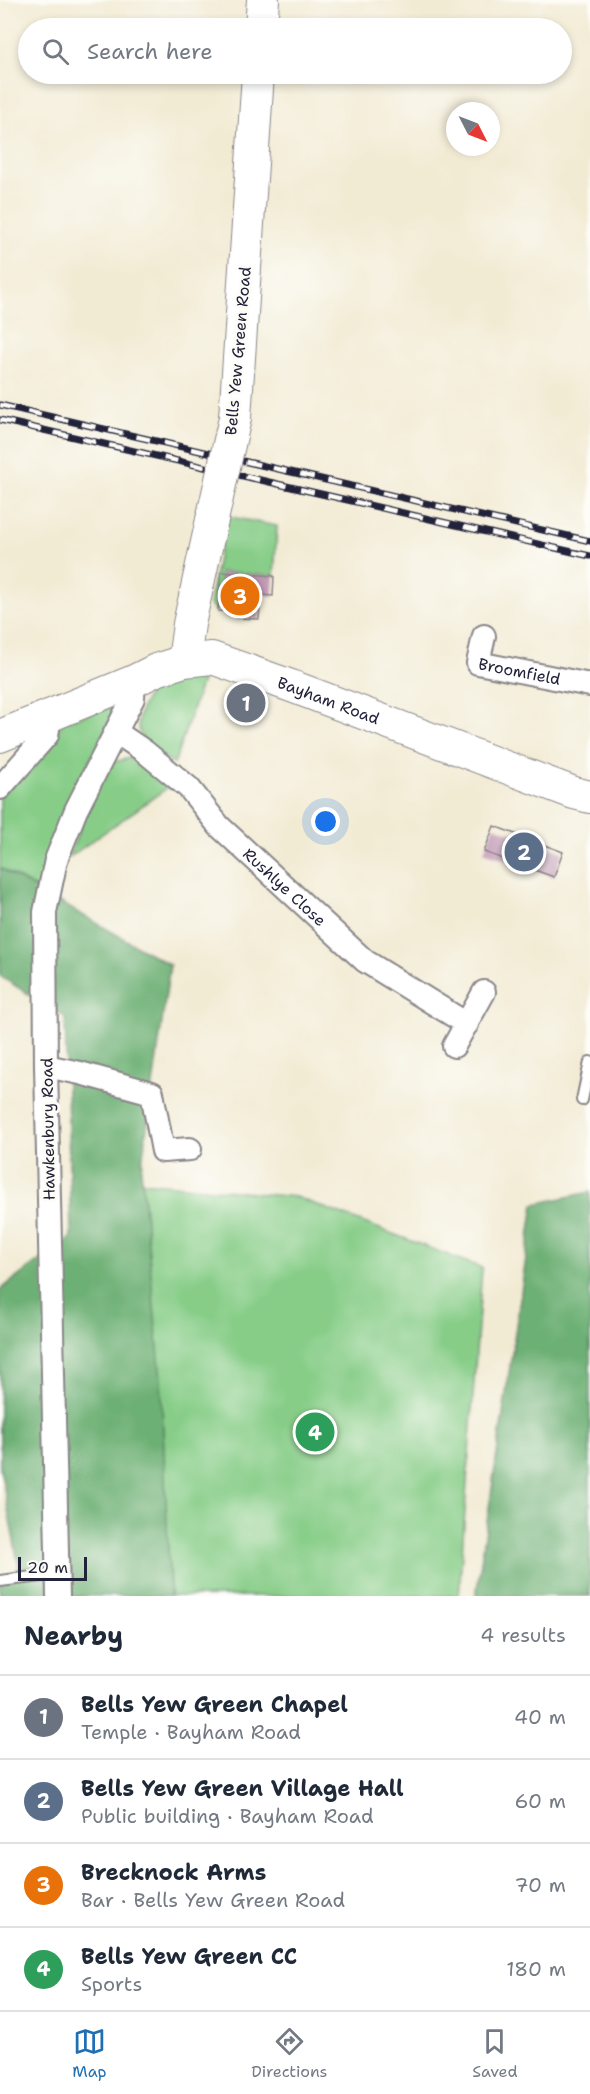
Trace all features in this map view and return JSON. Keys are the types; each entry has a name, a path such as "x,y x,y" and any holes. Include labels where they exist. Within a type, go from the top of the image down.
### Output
{"main road":[{"path":"262,18 263,0"},
{"name":"Bells Yew Green Road","path":"184,661 189,624 235,418 257,84"},
{"name":"Bayham Road","path":"0,736 50,717 156,670 184,661 212,658 590,797"}],"street":[{"name":"Broomfield","path":"484,636 478,663 590,685"},
{"name":"Hawkenbury Road","path":"58,1585 46,1066 45,912 56,860 76,810 133,698 134,681"},
{"path":"0,788 47,735 50,717"},
{"name":"Rushlye Close","path":"116,732 189,788 219,826 365,961 467,1024"},
{"path":"454,1046 484,992"},
{"path":"46,1066 152,1093 163,1151 190,1149"}],"lane":[{"path":"582,1100 590,1062"},
{"path":"0,1581 58,1585"}],"green space":[{"path":"226,516 277,526 274,576 221,572 218,611 209,604"},
{"path":"206,669 174,764 156,752 143,739 139,732 139,714 155,684 160,680"},
{"path":"114,706 112,717 57,825 38,890 0,868 0,796 65,721"},
{"path":"130,758 152,769 170,786 68,858 103,771 113,762"},
{"path":"0,868 170,965 141,1170 161,1379 170,1596 0,1596 0,1585 19,1567 0,1468 0,1290 71,1237 65,1017 0,976"},
{"path":"142,1182 296,1197 482,1268 459,1596 171,1596"},
{"path":"590,1192 590,1596 476,1596 534,1204"}],"building":[{"path":"221,572 274,576 273,596 261,595 259,619 236,618 237,612 218,611"},
{"path":"239,691 259,699 253,715 233,707"},
{"path":"494,826 563,852 554,877 484,852"}],"railway":[{"path":"0,405 590,541"},
{"path":"0,420 590,556"}],"place":[{"name":"Brecknock Arms","path":"240,596"},
{"name":"Bells Yew Green Chapel","path":"246,703"},
{"name":"Bells Yew Green Village Hall","path":"524,852"},
{"name":"Bells Yew Green CC","path":"315,1432"}]}
